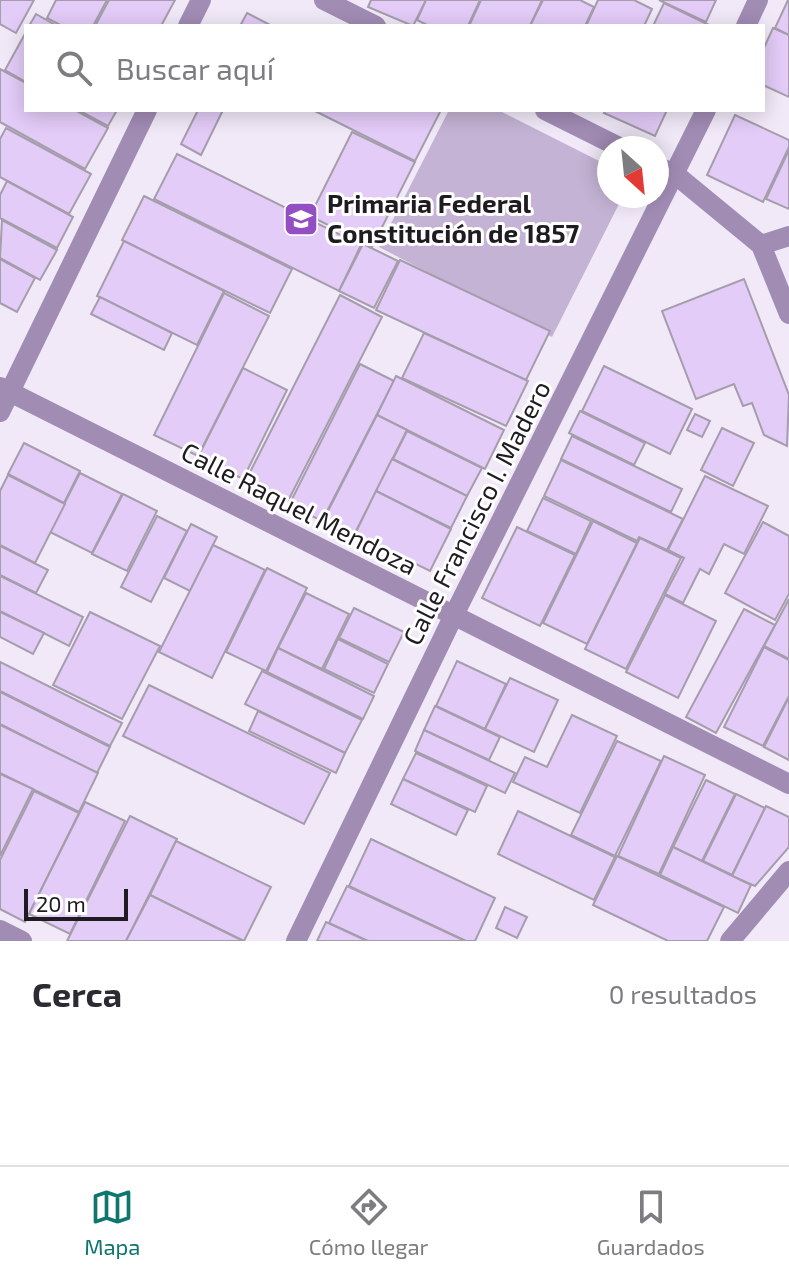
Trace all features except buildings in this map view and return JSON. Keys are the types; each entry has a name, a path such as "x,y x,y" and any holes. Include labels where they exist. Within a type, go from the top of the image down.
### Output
{"street":[{"path":"189,24 201,0"},
{"path":"324,0 372,24"},
{"path":"747,24 758,0"},
{"path":"0,412 5,389 146,112"},
{"path":"549,112 597,136"},
{"name":"Calle Francisco I. Madero","path":"296,941 453,617 705,112"},
{"path":"669,172 761,245 789,314"},
{"path":"761,245 789,236"},
{"name":"Calle Raquel Mendoza","path":"5,389 789,784"},
{"path":"730,941 789,871"},
{"path":"0,930 22,941"}],"shaded area":[{"path":"448,112 502,112 597,160 597,208 617,208 552,337 379,247"}],"place":[{"name":"Primaria Federal Constitución de 1857","path":"301,219"}]}
